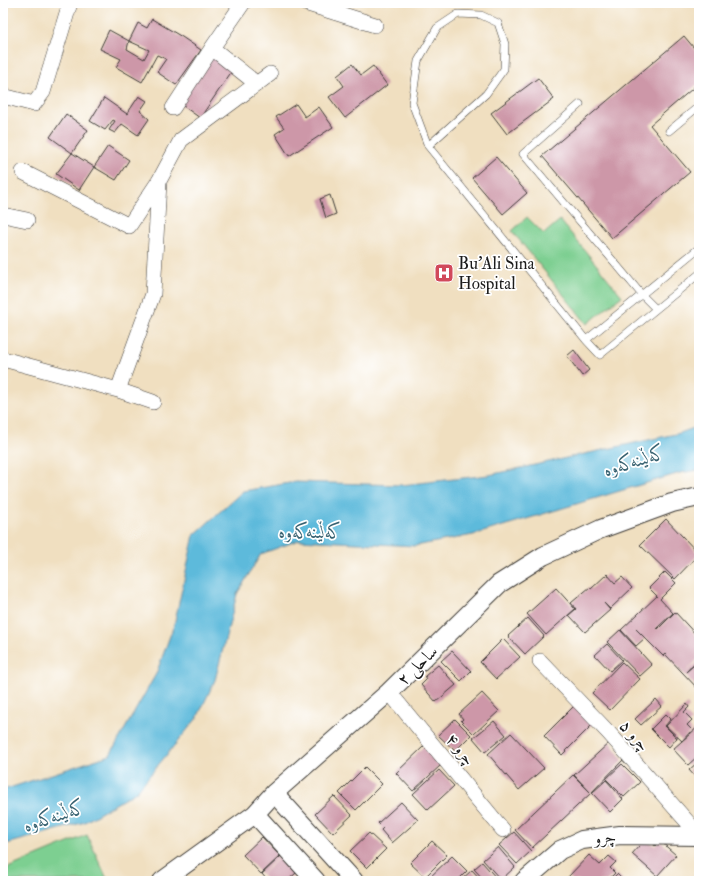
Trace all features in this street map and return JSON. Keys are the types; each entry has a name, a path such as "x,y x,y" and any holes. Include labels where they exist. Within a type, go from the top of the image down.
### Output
{"street":[{"path":"3,96 34,104 43,92 70,3"},
{"path":"173,108 243,3"},
{"path":"305,3 375,24"},
{"path":"212,48 257,84"},
{"path":"23,172 129,226 159,181 181,140 270,74"},
{"path":"118,390 153,294 159,181"},
{"path":"3,215 27,220"},
{"path":"3,359 118,390 153,402"},
{"name":"ساحلی ۲","path":"162,881 255,814 274,793 389,692 499,584 543,556 601,529 641,513 672,503 699,497"},
{"name":"چرو ۵","path":"540,662 608,732 699,836"},
{"name":"چرو ۴","path":"389,692 503,830"},
{"path":"274,793 354,881"},
{"path":"255,814 316,881"},
{"name":"چرو","path":"529,879 560,850 582,840 620,835 699,836"}],"lane":[{"path":"428,146 486,94 504,69 505,44 498,23 481,15 458,14 437,28 418,61 412,103 428,146 586,340 600,355 699,274"},
{"path":"580,104 523,154 642,295 656,309"},
{"path":"669,131 697,110"},
{"path":"586,340 699,248"}],"green space":[{"path":"527,217 544,234 560,220 622,296 587,324 512,231"},
{"path":"87,835 108,881 3,881 3,870"}],"water":[{"name":"کەڵینەکەوە","path":"699,426 699,470 680,473 473,535 415,546 299,540 261,554 237,594 215,680 197,718 136,792 85,822 3,845 3,790 110,755 156,674 174,625 194,535 243,491 295,482 402,485 489,475 680,433"}],"building":[{"path":"152,19 201,50 176,85 157,72 166,59 157,55 142,82 116,67 121,59 100,49 109,30 129,41 138,23 147,28","holes":["129,41 149,50 144,59 127,49"]},
{"path":"684,36 699,54 699,83 650,125 690,172 612,238 542,156"},
{"path":"213,54 234,68 200,118 179,103"},
{"path":"352,64 361,75 373,66 387,85 345,118 329,97 344,86 337,76"},
{"path":"538,78 554,99 507,134 491,113"},
{"path":"139,96 147,101 140,111 149,119 138,135 122,124 115,133 109,130 115,121 113,120 105,130 90,121 104,98 127,114"},
{"path":"296,104 305,117 319,107 333,127 289,156 275,134 284,128 276,117"},
{"path":"66,114 88,130 72,153 50,137"},
{"path":"108,146 129,160 116,180 94,167"},
{"path":"72,153 94,167 79,190 56,174"},
{"path":"496,157 527,193 503,214 472,178"},
{"path":"330,195 336,214 326,218 320,199"},
{"path":"574,350 589,370 582,376 567,356"},
{"path":"666,519 699,554 675,579 640,545"},
{"path":"665,572 676,583 660,599 673,613 657,628 658,629 675,612 699,638 699,658 686,672 699,661 699,690 665,654 663,656 645,638 636,646 621,630 657,596 649,588"},
{"path":"607,574 615,583 622,577 632,588 610,609 604,603 610,610 585,632 569,615 576,609 571,603 590,587 591,589"},
{"path":"556,588 575,609 546,635 527,614"},
{"path":"528,618 544,636 525,654 508,636"},
{"path":"620,630 652,665 640,676 607,642"},
{"path":"503,639 520,657 496,679 480,662"},
{"path":"607,644 622,660 610,671 595,655"},
{"path":"452,651 471,671 461,681 441,661"},
{"path":"622,662 640,679 610,710 592,693"},
{"path":"438,665 456,685 436,702 421,685 427,679 425,676"},
{"path":"482,693 499,711 474,734 461,721 463,719 459,714"},
{"path":"656,699 662,706 641,725 635,719"},
{"path":"576,704 594,723 562,755 544,736"},
{"path":"687,704 689,707 684,712 692,720 687,725 692,730 682,741 666,726"},
{"path":"666,714 671,719 665,726 677,738 669,747 651,729"},
{"path":"455,719 471,735 455,751 438,735"},
{"path":"494,721 506,735 485,752 473,738"},
{"path":"699,726 699,755 688,765 673,749"},
{"path":"511,733 544,768 519,790 488,754"},
{"path":"610,742 623,760 591,793 574,775"},
{"path":"424,746 441,765 413,791 396,773"},
{"path":"699,761 699,781 689,770"},
{"path":"622,764 640,782 624,797 606,779"},
{"path":"365,767 382,784 356,810 339,793"},
{"path":"439,770 454,786 428,810 413,794"},
{"path":"573,775 591,793 532,848 515,830"},
{"path":"606,780 623,799 610,812 592,793"},
{"path":"334,796 352,815 333,833 315,814"},
{"path":"401,802 418,820 392,843 381,830 383,828 378,823"},
{"path":"514,832 531,851 517,864 499,845"},
{"path":"369,833 386,849 367,868 350,851"},
{"path":"262,837 280,856 261,874 243,855"},
{"path":"646,838 655,846 660,841 676,855 657,876 632,854"},
{"path":"432,841 447,855 425,877 410,863"},
{"path":"498,847 515,867 501,880 483,860"},
{"path":"589,855 600,865 609,856 616,862 610,868 615,873 607,881 573,881 568,877"},
{"path":"281,856 296,873 287,881 268,881 262,874"},
{"path":"452,856 467,871 457,881 426,881"},
{"path":"482,862 498,880 497,881 485,881 474,869"},
{"path":"472,870 482,881 460,881"},
{"path":"617,874 624,881 610,881"}],"place":[{"name":"Bu'Ali Sina Hospital","path":"444,273"}]}
